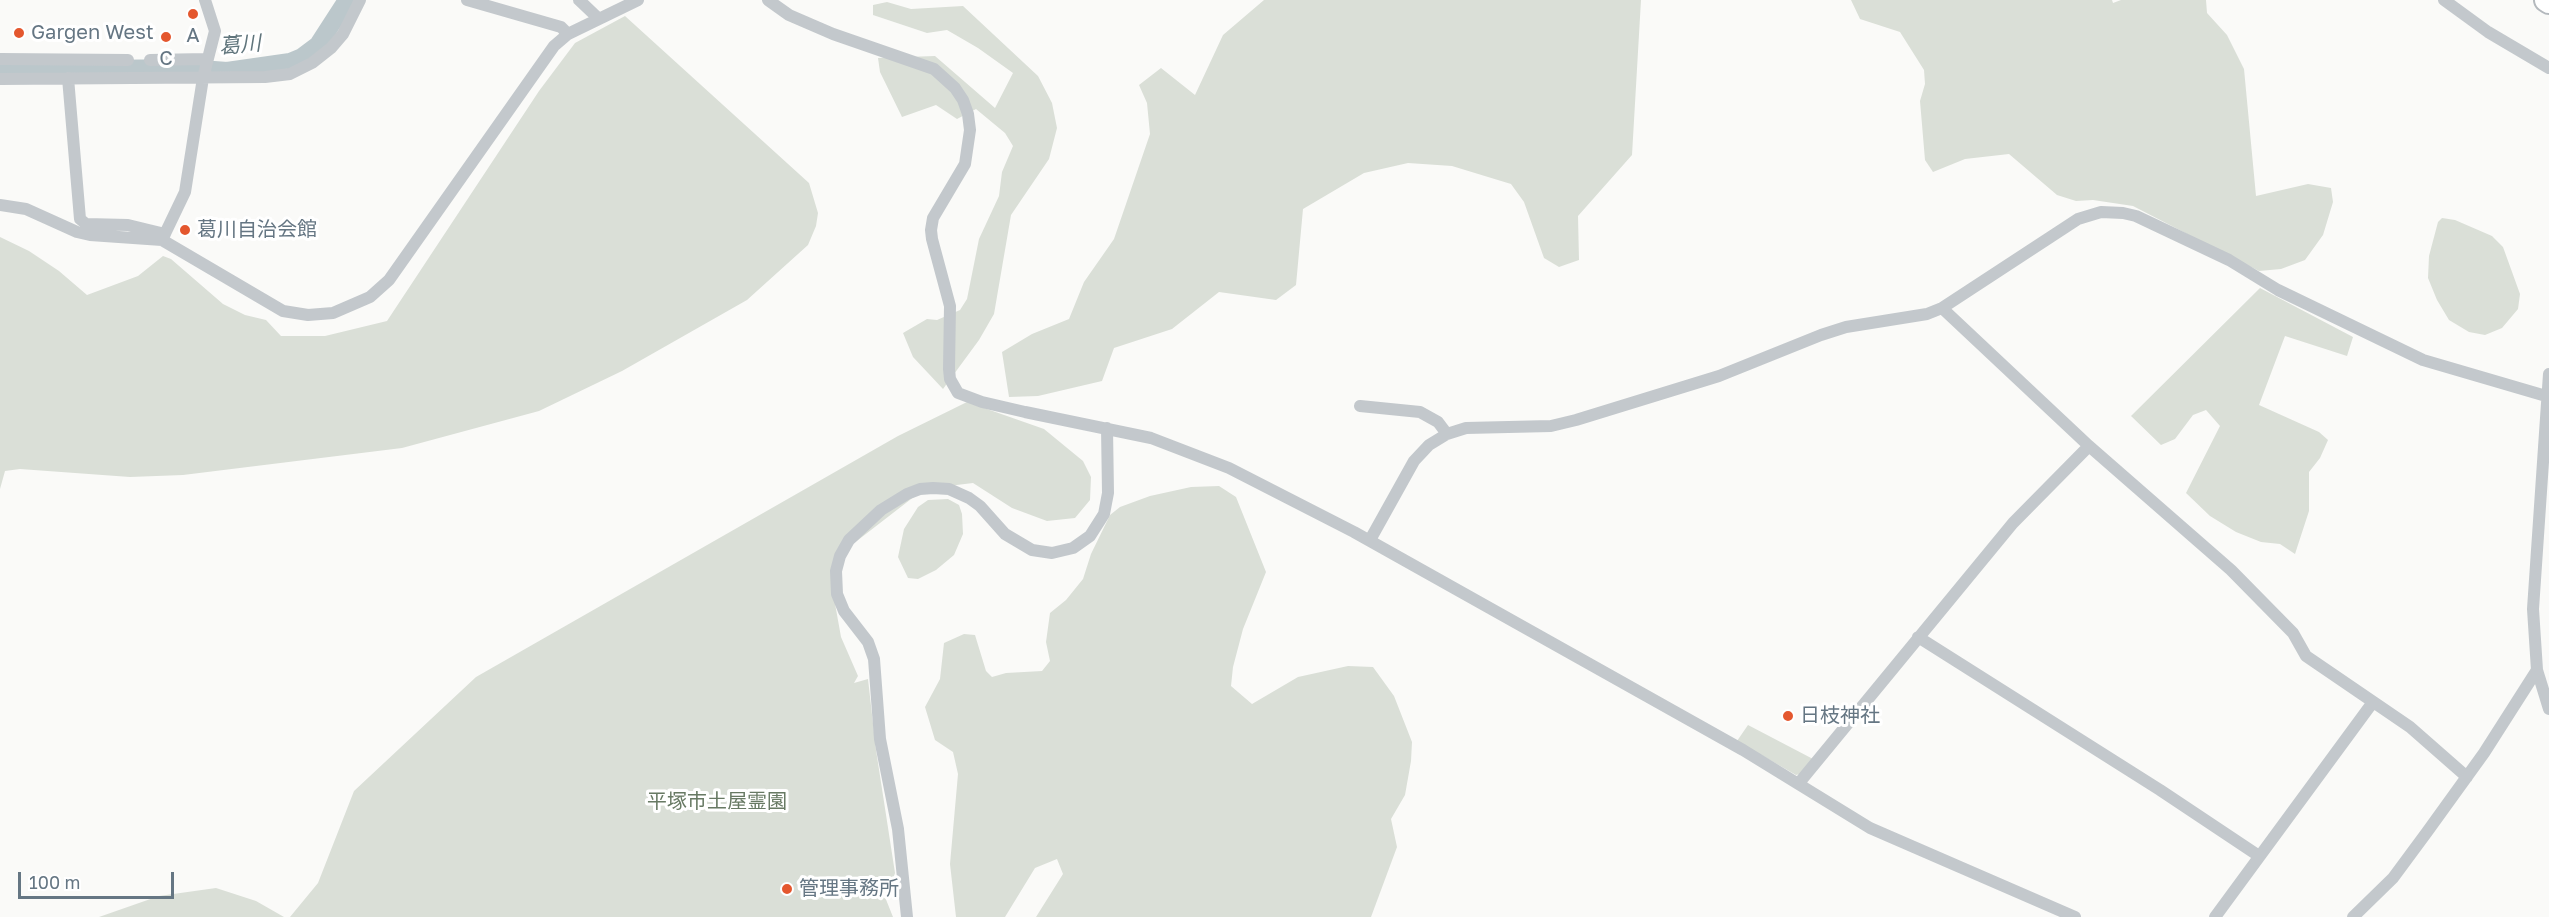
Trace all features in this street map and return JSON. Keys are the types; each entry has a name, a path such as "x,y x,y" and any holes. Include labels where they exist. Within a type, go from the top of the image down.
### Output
{"street":[{"path":"163,237 184,192 203,78 215,31 205,0"},
{"path":"0,79 265,77 290,74 322,57 338,41 360,0"},
{"path":"467,0 561,27 568,34"},
{"path":"68,78 80,219 86,224 128,225 163,237 283,311 308,315 333,313 370,297 389,280 554,46 568,34 638,0"},
{"path":"768,0 789,15 832,34 934,69 955,88 963,100 970,130 965,164 933,218 931,230 950,306 949,369 950,379 958,393 982,402 1151,438 1229,468 1370,540 1799,783 1870,828 2075,917"},
{"path":"2444,0 2488,32 2549,68"},
{"path":"586,2 599,20"},
{"path":"0,59 128,60"},
{"path":"150,60 207,59"},
{"path":"0,205 26,209 77,232 90,235 163,237"},
{"path":"1370,540 1414,461 1429,445 1447,434 1466,428 1551,426 1576,420 1719,376 1846,327 1927,314 1942,308 2078,219 2101,212 2136,216 2229,260 2278,290 2423,360 2546,396"},
{"path":"1942,308 2089,446 2231,570 2293,633 2306,656 2410,727 2467,777"},
{"path":"2549,374 2533,609 2537,670 2549,709"},
{"path":"1360,405 1420,412 1438,422 1447,434"},
{"path":"907,917 898,829 880,739 874,658 868,642 843,611 837,594 836,570 840,556 849,540 881,510 907,494 920,489 933,488 949,489 969,498 980,506 1005,534 1032,550 1052,553 1073,548 1090,536 1104,514 1108,493 1107,428"},
{"path":"1799,783 2013,523 2089,446"},
{"path":"1918,637 2160,790 2259,856"},
{"path":"2353,917 2392,878 2467,777 2537,670"},
{"path":"2215,917 2373,702"}],"green space":[{"path":"1264,0 1641,0 1632,155 1578,216 1579,260 1559,267 1544,258 1524,202 1511,184 1452,166 1408,163 1364,173 1303,209 1296,285 1276,300 1219,292 1172,329 1114,348 1102,381 1038,396 1009,397 1002,352 1032,334 1069,319 1084,282 1114,239 1150,134 1147,103 1139,85 1161,68 1195,95 1223,35"},
{"path":"1851,0 2112,0 2113,3 2121,0 2206,0 2207,13 2227,35 2244,69 2256,196 2308,184 2331,188 2333,202 2323,235 2305,260 2281,269 2259,271 2133,206 2093,200 2076,201 2057,195 2009,154 1965,159 1933,172 1925,160 1920,101 1925,84 1924,70 1900,32 1860,19"},
{"path":"887,2 911,9 963,6 1038,76 1052,103 1057,128 1049,159 1011,215 994,314 979,340 943,389 913,357 903,333 927,319 937,320 960,310 967,299 979,239 999,196 1002,172 1013,146 1005,133 976,109 957,119 936,105 902,117 880,72 878,58 935,56 995,108 1013,73 978,48 947,30 927,33 873,15 873,5"},
{"path":"625,16 809,183 818,213 816,226 808,245 747,300 622,371 539,411 402,448 183,475 130,477 20,469 5,471 0,489 0,237 29,251 59,271 87,295 138,276 163,256 171,259 223,304 245,315 266,320 281,336 325,336 387,321 539,91 575,43"},
{"path":"2442,218 2455,220 2492,236 2503,247 2520,294 2518,309 2502,328 2485,335 2469,332 2449,320 2437,300 2428,278 2429,256 2438,222"},
{"path":"2260,288 2353,337 2347,356 2285,336 2259,405 2319,432 2328,440 2320,458 2309,472 2309,511 2295,554 2280,544 2261,542 2236,532 2210,516 2186,493 2220,426 2206,410 2193,415 2175,439 2161,445 2131,416"},
{"name":"平塚市土屋霊園","path":"967,402 1044,429 1083,461 1091,477 1090,500 1075,518 1047,521 1012,508 973,483 924,489 840,554 834,598 841,637 858,676 854,683 868,679 876,750 895,873 893,879 888,879 885,897 893,917 290,917 318,883 354,791 476,677 898,436"},
{"path":"1219,486 1236,497 1266,572 1243,629 1233,667 1231,686 1252,704 1298,677 1348,666 1373,667 1394,696 1412,742 1405,795 1391,819 1397,847 1371,917 1036,917 1063,874 1057,859 1035,868 1005,917 956,917 950,864 958,774 953,752 935,740 925,707 940,679 944,643 964,634 975,635 986,671 992,677 1006,673 1042,671 1050,661 1046,642 1050,613 1066,600 1083,579 1091,554 1110,515 1120,507 1150,496 1191,487"},
{"path":"948,499 959,505 962,514 963,534 954,555 936,570 918,579 908,578 898,557 904,529 918,507 928,500"},
{"path":"1748,725 1813,759 1804,773 1796,775 1737,741"},
{"path":"216,888 256,901 284,917 99,917 159,896"}],"waterway":[{"name":"葛川","path":"0,70 188,68 227,71 290,62 302,57 318,45 347,0"}],"place":[{"name":"A","path":"193,14"},
{"name":"Gargen West","path":"19,33"},
{"name":"C","path":"166,37"},
{"name":"葛川自治会館","path":"185,230"},
{"name":"日枝神社","path":"1788,716"},
{"name":"管理事務所","path":"787,889"}]}
